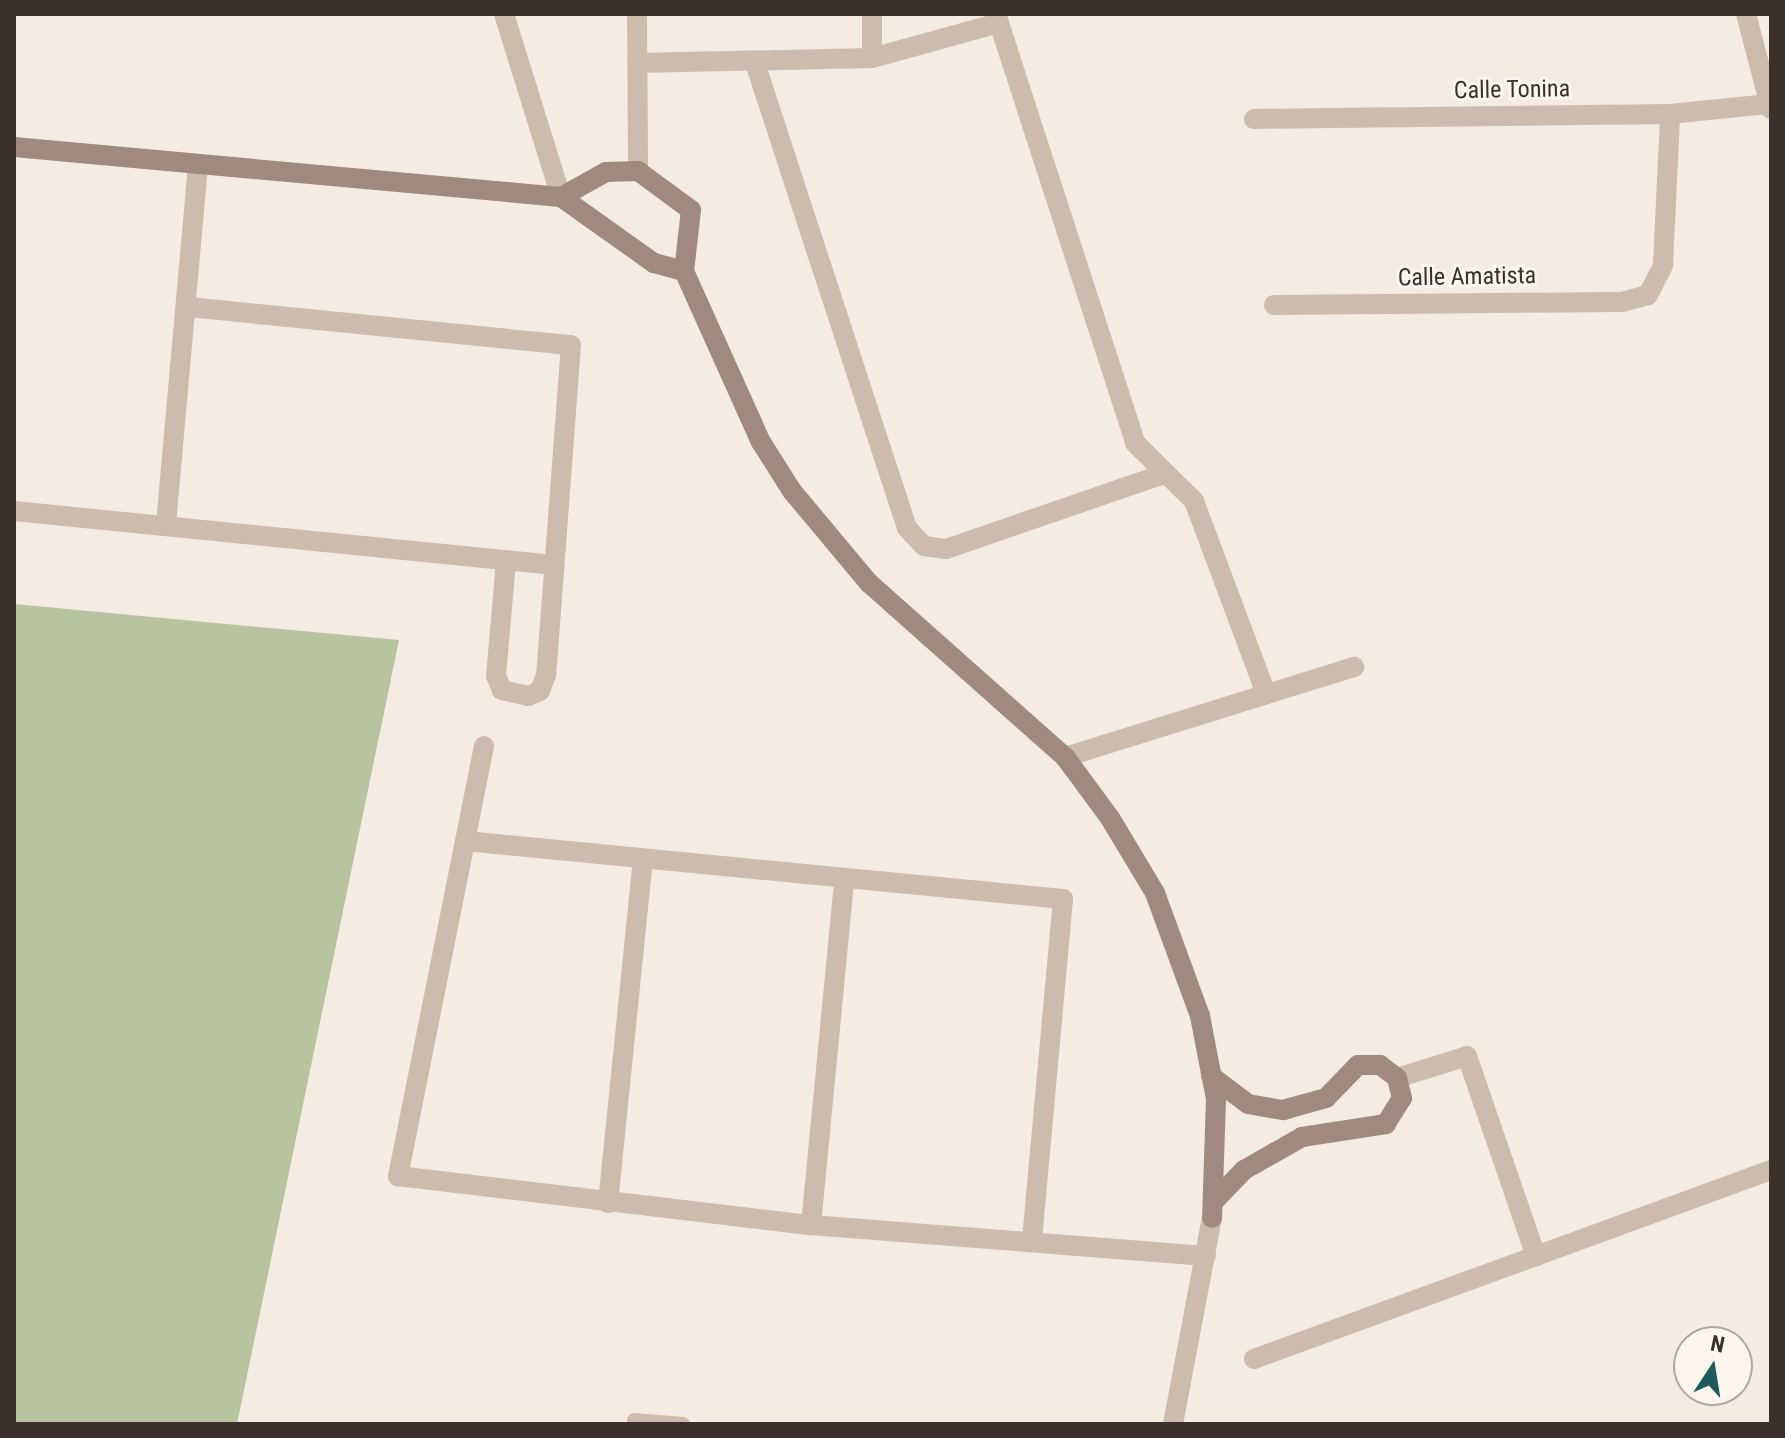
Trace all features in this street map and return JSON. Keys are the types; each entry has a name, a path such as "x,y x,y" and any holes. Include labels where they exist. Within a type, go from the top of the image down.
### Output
{"street":[{"path":"504,14 561,197"},
{"path":"637,14 638,171"},
{"path":"872,14 872,58"},
{"path":"1746,14 1770,106"},
{"path":"637,63 755,63 872,58 998,18 1135,443 1194,501 1266,694"},
{"path":"755,63 907,528 924,546 946,549 1164,474"},
{"name":"Calle Tonina","path":"1254,119 1670,114 1770,106"},
{"name":"Calle Amatista","path":"1274,305 1622,302 1656,287 1670,114"},
{"path":"14,147 561,197 654,263 684,271"},
{"path":"166,524 188,307 198,165"},
{"path":"561,197 606,172 638,171 691,210 684,271 761,442 819,528 869,583 1065,757 1155,893 1190,981 1211,1076 1214,1209 1173,1424"},
{"path":"188,307 571,345 546,675 540,691 514,697 496,676 506,562"},
{"path":"14,511 554,565"},
{"path":"1065,757 1354,667"},
{"path":"484,746 398,1176 811,1225 1206,1256"},
{"path":"465,841 844,882 1063,899 1032,1242"},
{"path":"608,1203 643,861"},
{"path":"811,1225 844,882"},
{"path":"1397,1078 1467,1056 1536,1256"},
{"path":"1211,1076 1248,1104 1283,1110 1326,1098 1358,1065 1380,1065 1397,1078 1400,1109 1386,1124 1302,1137 1244,1170 1214,1209"},
{"path":"1254,1359 1771,1170"}],"lane":[{"path":"634,1420 683,1424"}],"green space":[{"path":"14,604 399,640 237,1424 14,1424"}]}
